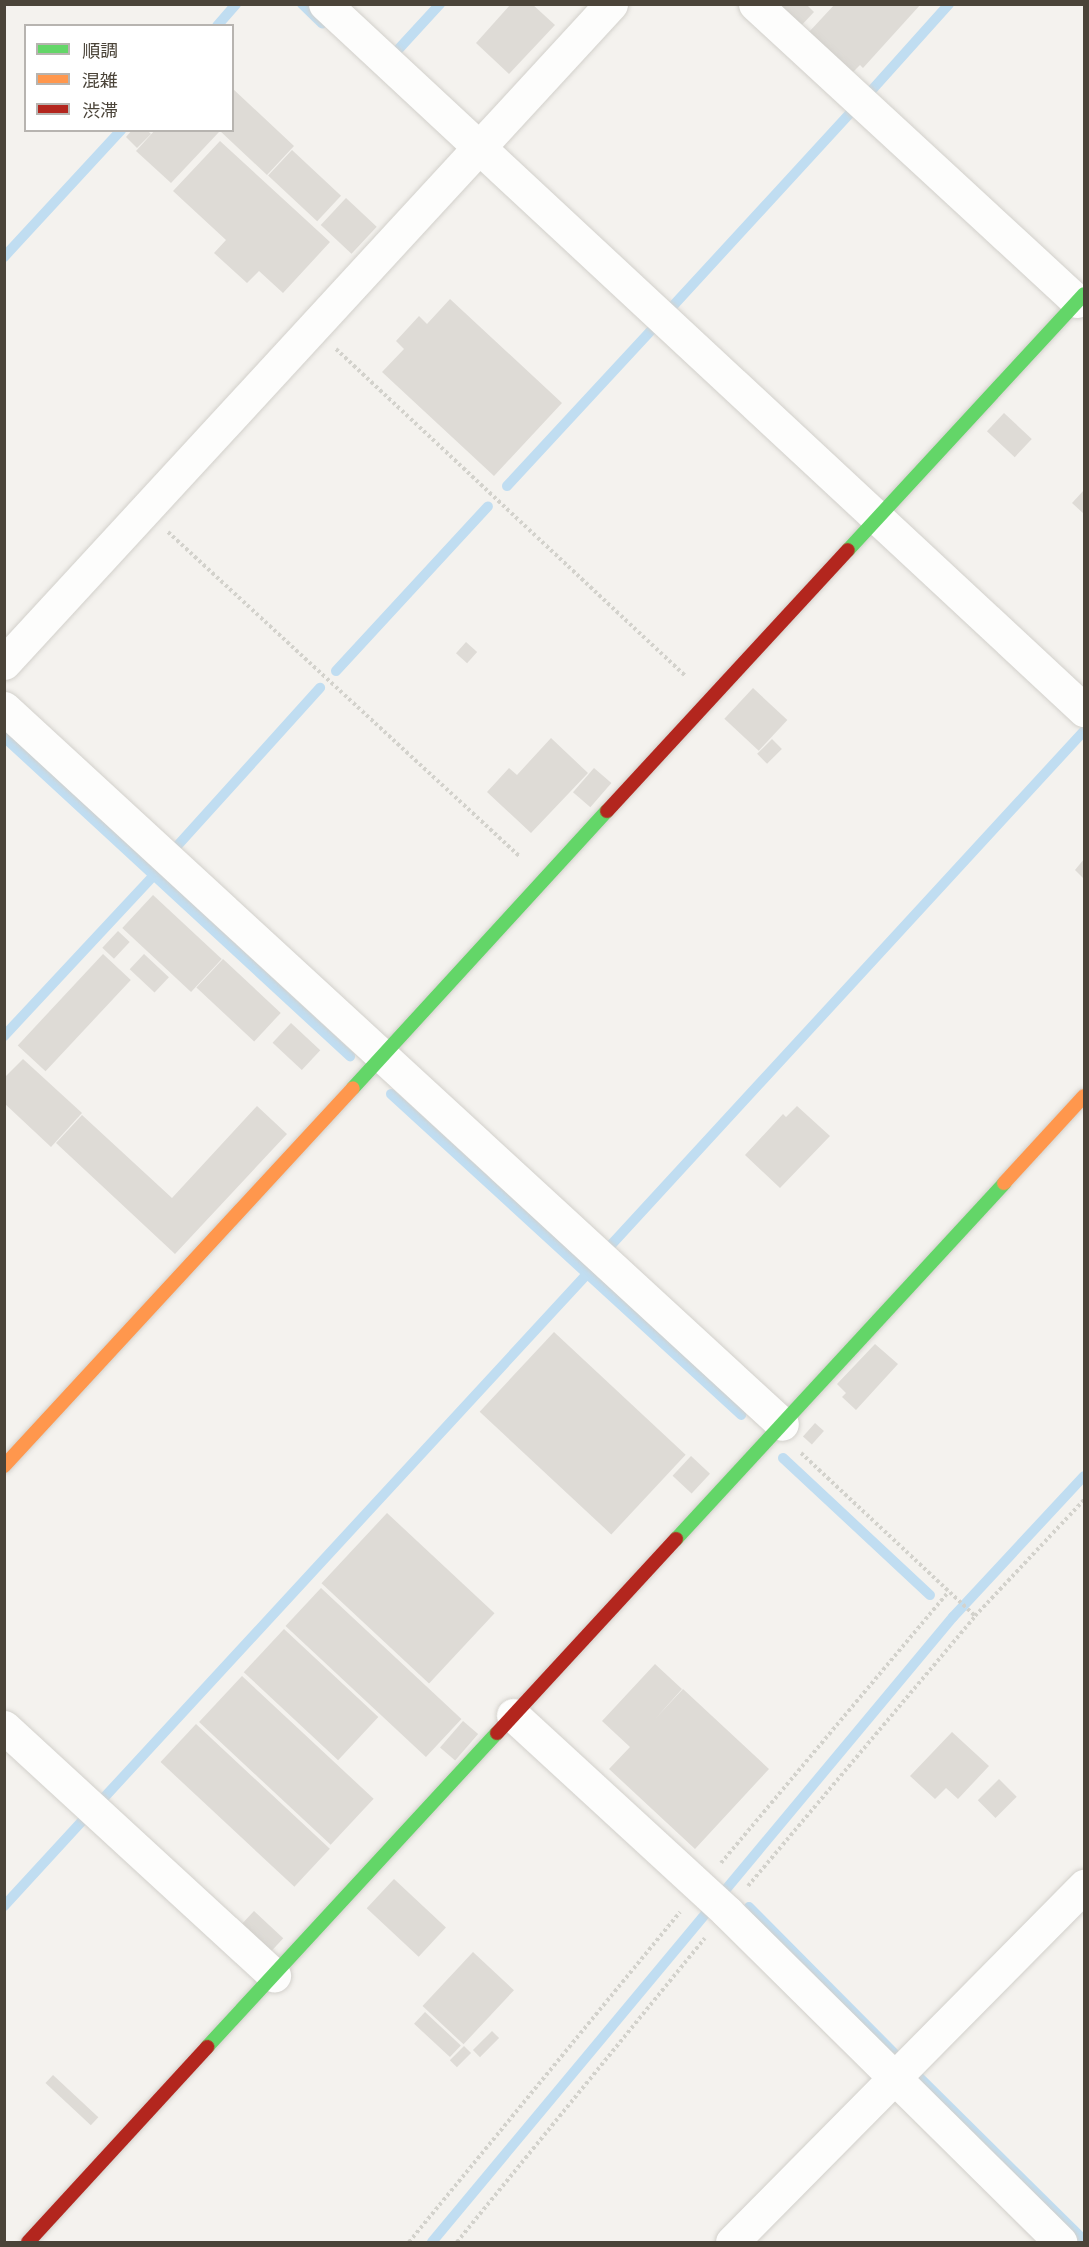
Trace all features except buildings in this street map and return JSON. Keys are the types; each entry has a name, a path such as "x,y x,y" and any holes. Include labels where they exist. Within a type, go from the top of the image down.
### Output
{"street":[{"path":"325,4 1084,710"},
{"path":"4,663 611,4"},
{"path":"4,1466 1081,298 755,4"},
{"path":"4,708 382,1056 779,1427"},
{"path":"28,2242 1084,1096"},
{"path":"513,1715 718,1904 1060,2242"},
{"path":"4,1727 274,1975"},
{"path":"732,2242 1084,1886"}],"path":[{"path":"313,328 711,699"},
{"path":"145,511 544,880"},
{"path":"779,1427 975,1616"},
{"path":"457,2242 718,1904 975,1616 1084,1500"}],"waterway":[{"path":"219,24 236,4"},
{"path":"302,4 322,23"},
{"path":"395,53 440,4"},
{"path":"871,91 949,4"},
{"path":"671,308 852,111"},
{"path":"4,257 119,132"},
{"path":"507,486 656,325"},
{"path":"336,671 488,506"},
{"path":"178,845 320,688"},
{"path":"611,1245 1084,731"},
{"path":"4,737 350,1056"},
{"path":"4,1036 154,875"},
{"path":"391,1094 741,1415"},
{"path":"100,1802 587,1274"},
{"path":"783,1458 930,1595"},
{"path":"432,2242 953,1617 1084,1476"},
{"path":"4,1906 85,1818"},
{"path":"749,1907 894,2053"},
{"path":"914,2072 1084,2240"}],"traffic: fast":[{"path":"848,550 1084,294"},
{"path":"353,1088 607,811"},
{"path":"676,1539 1004,1183"},
{"path":"207,2047 497,1733"}],"traffic: slow":[{"path":"4,1466 353,1088"},
{"path":"1004,1183 1084,1096"}],"traffic: jam":[{"path":"607,811 848,550"},
{"path":"497,1733 676,1539"},
{"path":"28,2242 207,2047"}]}
